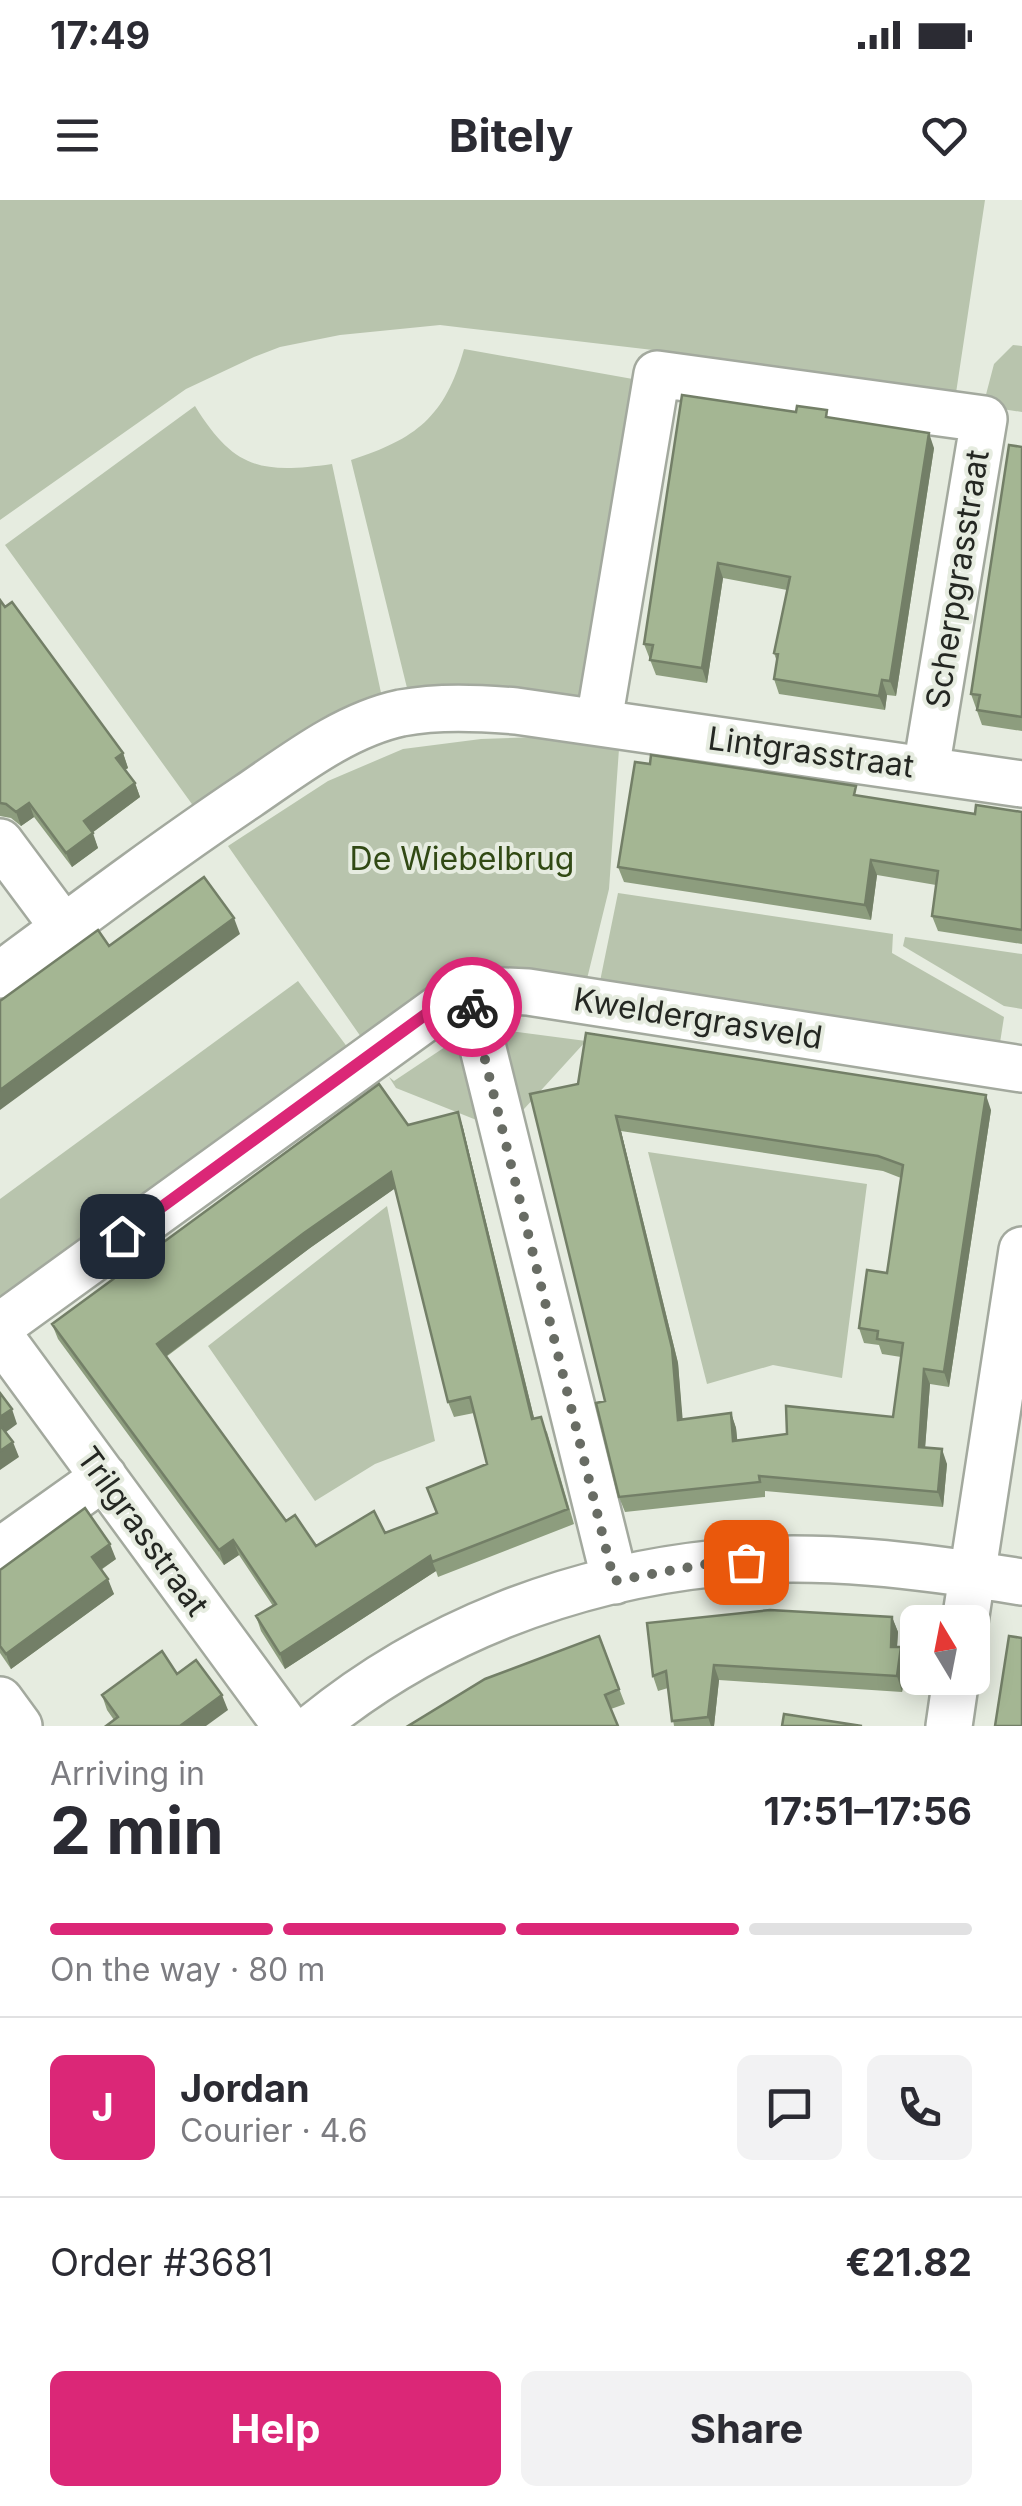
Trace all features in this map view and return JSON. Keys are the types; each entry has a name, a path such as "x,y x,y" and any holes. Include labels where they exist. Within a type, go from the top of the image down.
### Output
{"street":[{"name":"Scherpgrasstraat","path":"599,721 657,374 984,420 926,769"},
{"name":"Lintgrasstraat","path":"0,975 195,831 332,741 400,714 482,708 599,721 1022,784"},
{"path":"0,842 64,928"},
{"path":"468,992 614,1581"},
{"name":"Kweldergrasveld","path":"0,1326 433,1009 459,994 528,992 1022,1068"},
{"path":"968,1605 1022,1250"},
{"name":"Trilgrasstraat","path":"0,1336 286,1726"},
{"path":"0,1552 104,1477"},
{"path":"314,1726 419,1652 539,1602 614,1581 718,1562 801,1560 974,1574 1022,1582"},
{"path":"949,1726 954,1695"},
{"path":"0,1700 19,1726"}],"green space":[{"path":"0,200 985,200 956,393 704,356 440,325 340,335 280,347 186,389 0,520"},
{"path":"1013,345 1022,346 1022,412 983,406 994,364"},
{"path":"464,349 644,381 586,703 408,692 351,460 393,443 425,422 447,392"},
{"path":"195,406 223,443 252,462 286,468 332,464 383,702 202,818 5,545"},
{"name":"De Wiebelbrug","path":"538,737 619,749 609,889 585,987 361,1037 228,846 328,781 403,749 481,739"},
{"path":"618,893 893,934 892,953 1004,1017 999,1049 598,991"},
{"path":"905,937 1022,954 1022,1009 1004,1006 903,946"},
{"path":"298,981 348,1048 0,1302 0,1199"},
{"path":"503,1030 586,1041 524,1109 515,1110 499,1041"},
{"path":"460,1037 479,1121 396,1088 389,1077 394,1081"},
{"path":"648,1152 867,1184 842,1378 773,1365 707,1384"},
{"path":"387,1206 435,1441 375,1464 315,1501 208,1346"}],"building":[{"path":"682,395 796,412 797,406 827,410 826,417 929,433 890,681 882,680 879,696 774,679 778,654 774,653 790,577 718,563 702,668 650,660 653,645 644,644"},
{"path":"1009,445 1022,447 1022,717 977,710 980,695 971,694"},
{"path":"0,600 5,607 12,602 123,753 116,758 135,783 84,821 93,833 66,853 29,803 16,812 0,803"},
{"path":"651,755 856,786 854,795 975,814 976,805 1022,812 1022,930 932,916 938,871 871,860 865,905 618,867 635,762 650,764"},
{"path":"204,877 234,918 0,1090 0,1001 98,930 109,946"},
{"path":"586,1033 986,1095 944,1372 924,1369 919,1447 942,1449 938,1492 759,1476 760,1482 619,1497 596,1403 605,1401 530,1094 578,1084","holes":["616,1116 878,1156 903,1165 887,1273 867,1270 859,1328 878,1331 877,1339 903,1343 893,1417 786,1406 787,1434 733,1441 731,1413 678,1420 672,1348"]},
{"path":"379,1084 408,1125 458,1112 532,1419 541,1417 568,1509 432,1562 430,1556 280,1654 256,1616 276,1604 233,1540 219,1550 52,1324","holes":["391,1172 448,1402 470,1397 487,1464 427,1488 437,1513 385,1533 374,1511 316,1546 295,1515 286,1521 157,1344"]},
{"path":"0,1393 12,1409 0,1417"},
{"path":"0,1425 13,1442 0,1451"},
{"path":"85,1508 110,1544 92,1557 108,1579 6,1654 0,1646 0,1570"},
{"path":"770,1610 892,1617 891,1647 900,1647 897,1676 714,1665 708,1717 672,1721 666,1671 653,1676 647,1623"},
{"path":"599,1636 619,1689 605,1695 618,1726 408,1726 485,1679"},
{"path":"1009,1636 1022,1638 1022,1726 995,1726"},
{"path":"162,1651 177,1674 196,1660 222,1695 180,1726 106,1726 118,1717 102,1695"},
{"path":"784,1714 862,1726 782,1726"}],"way so far":[{"path":"472,1007 614,1581 718,1562 746,1562"}],"route":[{"path":"122,1236 433,1009 468,992 472,1007"}]}
